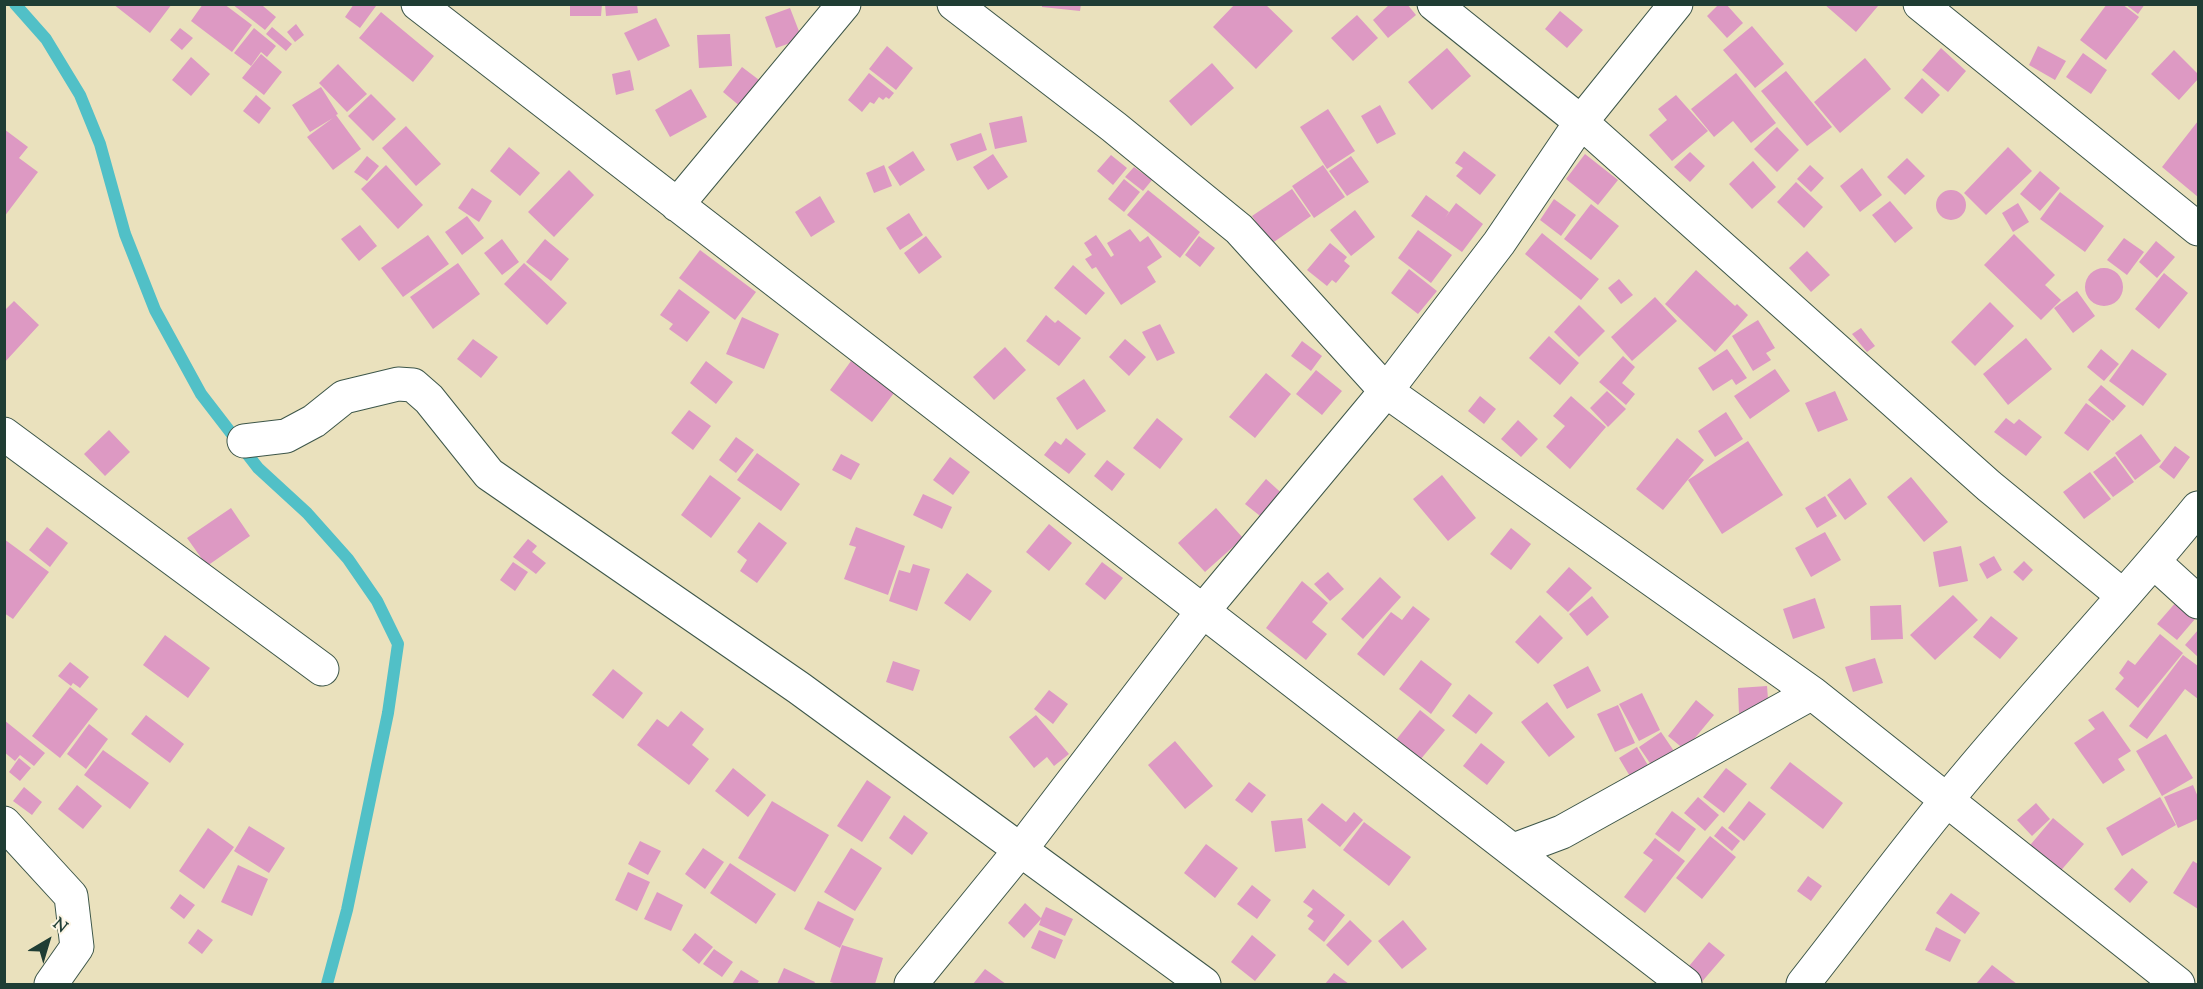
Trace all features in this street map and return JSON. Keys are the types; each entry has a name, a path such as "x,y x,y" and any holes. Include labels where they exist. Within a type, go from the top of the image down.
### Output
{"street":[{"path":"418,4 1685,984"},
{"path":"677,205 844,4"},
{"path":"954,4 1114,127 1239,229 1386,392 1812,693 2178,984"},
{"path":"1434,4 1581,122 1989,486 2122,595"},
{"path":"911,984 1021,849 1203,612 1386,392 1499,243 1581,122 1676,4"},
{"path":"1920,4 2199,229"},
{"path":"244,441 286,436 314,421 344,397 398,384 413,385 429,399 489,474 799,688 1204,984"},
{"path":"4,434 322,669"},
{"path":"1803,984 1946,801 2199,508"},
{"path":"2154,562 2199,602"},
{"path":"1514,850 1562,832 1812,693"},
{"path":"4,823 71,896 77,947 51,984"}],"building":[{"path":"113,4 172,4 150,33"},
{"path":"203,4 224,4 252,25 232,52 191,21"},
{"path":"232,4 264,4 263,6 276,17 265,30"},
{"path":"354,4 374,4 376,6 360,28 345,17"},
{"path":"570,4 602,4 601,16 570,16"},
{"path":"605,4 637,4 638,13 606,16"},
{"path":"1042,4 1081,4 1080,11 1042,7"},
{"path":"1235,4 1265,4 1293,31 1256,69 1213,27"},
{"path":"1390,4 1407,4 1416,15 1388,38 1373,20"},
{"path":"1719,4 1726,4 1743,23 1727,38 1707,16"},
{"path":"1824,4 1877,4 1878,6 1856,32"},
{"path":"2107,4 2122,4 2139,17 2106,60 2080,40"},
{"path":"2125,4 2145,4 2138,14"},
{"path":"790,8 802,39 776,48 765,17"},
{"path":"1560,11 1583,30 1567,48 1545,29"},
{"path":"381,12 434,56 413,82 359,38"},
{"path":"1357,15 1378,38 1353,61 1331,38"},
{"path":"656,18 670,46 638,61 624,33"},
{"path":"296,24 304,35 295,42 287,32"},
{"path":"1752,26 1784,64 1755,88 1723,50"},
{"path":"272,27 292,44 286,51 266,34"},
{"path":"180,28 193,38 182,50 170,40"},
{"path":"254,28 276,46 267,57 261,52 251,66 234,53"},
{"path":"730,34 732,66 699,68 697,35"},
{"path":"887,46 913,68 896,90 869,69"},
{"path":"2038,46 2066,61 2055,80 2029,65"},
{"path":"1447,48 1471,76 1432,110 1408,82"},
{"path":"1941,48 1966,71 1948,92 1922,70"},
{"path":"2174,50 2198,74 2198,79 2179,100 2151,74"},
{"path":"2083,53 2107,70 2091,94 2066,77"},
{"path":"261,54 282,72 264,95 242,78"},
{"path":"191,57 210,74 191,96 172,80"},
{"path":"1865,58 1891,89 1840,133 1814,102"},
{"path":"1212,63 1234,88 1191,126 1169,101"},
{"path":"338,64 367,94 347,112 319,83"},
{"path":"742,67 767,86 747,112 723,92"},
{"path":"630,70 634,90 616,95 612,74"},
{"path":"1786,71 1832,127 1807,146 1761,91"},
{"path":"869,73 894,93 889,99 886,97 883,100 879,97 874,104 870,102 862,112 848,100"},
{"path":"1736,73 1776,123 1751,143 1733,121 1714,137 1691,109"},
{"path":"1922,78 1940,95 1922,114 1904,98"},
{"path":"321,87 338,114 336,115 361,149 333,170 307,137 333,118 310,132 292,105"},
{"path":"691,89 707,117 670,137 655,110"},
{"path":"371,94 396,119 373,141 348,116"},
{"path":"256,95 271,108 259,124 243,111"},
{"path":"1676,95 1708,131 1672,161 1649,135 1667,120 1658,109"},
{"path":"1380,105 1396,134 1377,144 1361,116"},
{"path":"1328,109 1355,151 1327,169 1300,127"},
{"path":"1022,116 1027,142 995,149 989,123"},
{"path":"2198,121 2198,197 2162,167"},
{"path":"406,126 441,164 416,186 382,148"},
{"path":"1777,127 1799,150 1777,172 1754,149"},
{"path":"4,129 28,147 19,158 38,172 4,217"},
{"path":"981,133 987,150 957,161 950,144"},
{"path":"509,147 540,173 520,196 490,171"},
{"path":"2008,147 2032,171 1986,215 1964,193"},
{"path":"913,151 925,170 900,186 888,167"},
{"path":"1464,151 1496,175 1480,195 1456,176 1463,168 1455,163"},
{"path":"1690,152 1705,166 1690,182 1674,167"},
{"path":"993,154 1008,177 988,190 973,167"},
{"path":"1585,154 1618,180 1598,205 1566,179"},
{"path":"1111,155 1127,168 1113,185 1097,171"},
{"path":"367,156 379,166 367,181 354,172"},
{"path":"1351,156 1369,182 1347,196 1329,171"},
{"path":"1907,158 1925,176 1905,195 1887,177"},
{"path":"1753,161 1776,187 1752,209 1729,184"},
{"path":"386,165 423,205 398,229 361,189"},
{"path":"884,165 892,186 874,193 866,173"},
{"path":"1323,165 1345,197 1314,218 1292,186"},
{"path":"1810,165 1824,178 1811,192 1797,179"},
{"path":"1134,167 1152,180 1143,191 1125,177"},
{"path":"1862,168 1882,195 1860,212 1840,186"},
{"path":"569,170 594,195 554,237 528,212"},
{"path":"2040,171 2060,188 2040,211 2020,194"},
{"path":"1124,179 1140,192 1124,212 1108,199"},
{"path":"1796,182 1823,207 1804,228 1777,202"},
{"path":"472,188 492,201 479,222 458,208"},
{"path":"1292,189 1311,216 1271,244 1252,216"},
{"path":"1148,190 1200,232 1180,258 1127,215"},
{"path":"1951,190 1962,194 1966,205 1962,216 1951,220 1940,216 1936,205 1940,194"},
{"path":"2060,192 2104,226 2085,252 2040,219"},
{"path":"1426,195 1449,212 1445,218 1456,203 1483,224 1462,252 1411,216"},
{"path":"820,196 835,222 811,237 795,212"},
{"path":"1554,199 1576,215 1561,236 1540,220"},
{"path":"1890,201 1913,228 1895,243 1872,215"},
{"path":"2018,203 2029,222 2013,232 2002,213"},
{"path":"1591,204 1619,226 1591,260 1564,239"},
{"path":"1355,210 1375,237 1351,256 1330,230"},
{"path":"909,213 923,235 900,250 886,228"},
{"path":"467,216 484,238 462,255 445,232"},
{"path":"360,225 377,246 359,261 341,239"},
{"path":"1130,229 1140,242 1148,236 1162,257 1147,267 1156,282 1121,305 1096,267 1092,269 1085,259 1092,255 1084,243 1096,235 1111,257 1114,255 1107,243"},
{"path":"1418,230 1452,255 1431,283 1398,258"},
{"path":"1542,233 1599,279 1581,300 1525,254"},
{"path":"2014,234 2055,275 2045,285 2061,300 2041,320 1984,265"},
{"path":"428,235 449,264 403,297 381,268"},
{"path":"926,236 942,257 919,274 904,253"},
{"path":"1199,236 1215,248 1200,267 1185,255"},
{"path":"2124,238 2144,252 2127,275 2107,260"},
{"path":"502,239 519,262 502,275 484,253"},
{"path":"545,239 569,259 551,281 526,262"},
{"path":"2156,241 2175,257 2157,278 2139,262"},
{"path":"1330,243 1347,257 1344,261 1350,266 1336,283 1332,280 1327,286 1307,270"},
{"path":"700,250 756,292 735,320 679,278"},
{"path":"1807,251 1830,275 1811,292 1789,268"},
{"path":"458,263 480,294 433,329 410,297"},
{"path":"524,263 567,303 547,325 504,284"},
{"path":"1073,265 1105,293 1086,315 1054,288"},
{"path":"2104,268 2117,274 2123,287 2117,300 2104,306 2091,300 2085,287 2091,274"},
{"path":"1409,269 1437,291 1418,314 1391,293"},
{"path":"1696,270 1748,315 1715,352 1665,304"},
{"path":"2164,273 2188,293 2159,329 2135,309"},
{"path":"1619,279 1633,295 1621,304 1608,288"},
{"path":"679,289 710,312 687,342 669,329 673,324 660,315"},
{"path":"2077,291 2095,316 2073,333 2054,308"},
{"path":"1655,297 1677,321 1632,361 1611,337"},
{"path":"14,301 39,325 4,363 4,311"},
{"path":"1990,302 2014,326 1975,366 1951,342"},
{"path":"1579,305 1605,331 1579,357 1554,332"},
{"path":"1046,315 1055,323 1058,320 1081,338 1059,366 1026,341"},
{"path":"742,317 779,334 764,369 726,354"},
{"path":"1758,320 1775,348 1766,353 1771,360 1753,371 1732,336"},
{"path":"1160,324 1175,353 1157,361 1142,332"},
{"path":"1861,328 1875,346 1867,352 1852,334"},
{"path":"1549,336 1579,363 1560,385 1529,358"},
{"path":"2026,338 2052,369 2008,405 1983,374"},
{"path":"473,339 498,357 481,378 457,359"},
{"path":"1125,339 1146,357 1129,376 1109,357"},
{"path":"1302,341 1322,356 1311,371 1291,356"},
{"path":"1005,347 1026,370 994,400 973,377"},
{"path":"1727,349 1747,378 1736,385 1732,379 1713,391 1698,368"},
{"path":"2101,349 2119,364 2104,381 2087,367"},
{"path":"2132,349 2167,374 2143,406 2109,381"},
{"path":"1623,356 1635,367 1622,383 1635,394 1626,405 1599,382"},
{"path":"706,361 733,382 716,404 690,383"},
{"path":"851,361 894,393 872,422 830,390"},
{"path":"1775,369 1790,391 1750,419 1734,396"},
{"path":"1316,370 1342,391 1322,415 1296,394"},
{"path":"1266,373 1291,394 1255,438 1229,417"},
{"path":"1084,379 1106,411 1077,430 1056,398"},
{"path":"2101,385 2126,406 2113,421 2088,400"},
{"path":"1607,391 1626,409 1608,427 1590,408"},
{"path":"1835,391 1848,420 1818,432 1805,403"},
{"path":"1480,396 1496,409 1484,424 1468,411"},
{"path":"1571,396 1606,427 1570,469 1546,447 1565,426 1553,416"},
{"path":"2086,403 2111,421 2088,451 2064,433"},
{"path":"689,410 711,426 693,450 671,433"},
{"path":"1726,412 1743,439 1715,457 1698,431"},
{"path":"1157,418 1183,439 1160,469 1133,448"},
{"path":"2006,418 2014,424 2019,419 2042,437 2026,456 1994,432"},
{"path":"1518,420 1538,439 1521,457 1501,439"},
{"path":"109,430 130,452 105,476 84,454"},
{"path":"2141,434 2161,461 2135,480 2115,453"},
{"path":"736,437 754,450 736,473 719,460"},
{"path":"1066,438 1086,454 1069,474 1044,455 1055,441 1061,445"},
{"path":"1677,438 1704,460 1663,510 1636,489"},
{"path":"1748,441 1783,495 1722,534 1688,480"},
{"path":"2175,446 2190,457 2174,479 2159,467"},
{"path":"757,453 800,484 781,511 737,480"},
{"path":"841,454 860,464 851,480 832,470"},
{"path":"2115,456 2134,482 2113,497 2093,472"},
{"path":"950,457 970,472 953,495 933,480"},
{"path":"1107,460 1125,474 1112,491 1094,476"},
{"path":"2090,472 2111,499 2084,519 2063,492"},
{"path":"710,475 741,498 711,538 681,515"},
{"path":"1442,475 1476,518 1448,541 1413,499"},
{"path":"1911,477 1948,522 1924,542 1887,497"},
{"path":"1850,478 1867,504 1845,520 1827,495"},
{"path":"1266,479 1288,499 1269,523 1245,504"},
{"path":"923,494 952,507 942,529 913,515"},
{"path":"1825,496 1837,516 1817,528 1805,508"},
{"path":"231,508 250,536 207,566 187,538"},
{"path":"1216,508 1243,538 1205,572 1178,543"},
{"path":"759,522 787,543 757,583 740,571 747,560 737,552"},
{"path":"1049,524 1072,543 1049,571 1026,552"},
{"path":"47,527 68,543 50,567 29,550"},
{"path":"856,527 905,546 888,595 844,579 856,547 849,545"},
{"path":"1511,528 1531,544 1511,570 1490,554"},
{"path":"1825,532 1841,560 1811,577 1795,548"},
{"path":"4,539 49,572 13,619 4,613"},
{"path":"528,539 537,546 532,552 546,563 536,574 513,557"},
{"path":"1961,546 1968,581 1939,587 1933,552"},
{"path":"1994,556 2002,570 1987,579 1979,564"},
{"path":"2024,561 2033,570 2023,581 2013,572"},
{"path":"513,562 528,572 515,591 500,580"},
{"path":"1102,562 1123,578 1105,600 1085,584"},
{"path":"913,564 930,569 917,611 889,601 899,570 910,573"},
{"path":"1569,567 1592,588 1568,612 1546,592"},
{"path":"1328,572 1344,589 1330,601 1314,584"},
{"path":"967,573 992,591 970,621 944,603"},
{"path":"1380,577 1401,597 1363,639 1341,619"},
{"path":"1302,581 1328,603 1312,622 1327,634 1306,660 1266,628"},
{"path":"1953,595 1978,620 1935,660 1910,635"},
{"path":"1592,596 1609,617 1587,636 1569,614"},
{"path":"1815,598 1825,628 1793,639 1783,609"},
{"path":"2177,601 2195,619 2177,640 2157,624"},
{"path":"1901,605 1903,639 1871,640 1870,606"},
{"path":"1413,606 1430,619 1384,676 1357,654 1391,612 1402,620"},
{"path":"1540,615 1563,638 1538,664 1515,642"},
{"path":"1991,616 2018,638 2000,659 1973,637"},
{"path":"2198,630 2198,657 2185,645"},
{"path":"2160,634 2183,653 2138,708 2115,689 2124,678 2119,673 2128,660 2135,665"},
{"path":"165,635 210,668 188,698 143,665"},
{"path":"2183,655 2198,666 2198,699 2185,689 2147,739 2129,726"},
{"path":"1875,658 1883,683 1853,692 1845,667"},
{"path":"1421,660 1452,684 1431,714 1399,689"},
{"path":"893,661 920,670 913,691 886,682"},
{"path":"70,662 89,677 80,688 73,683 71,686 58,676"},
{"path":"1588,666 1601,691 1567,709 1553,685"},
{"path":"613,669 643,693 623,719 592,695"},
{"path":"1767,686 1769,712 1739,714 1738,688"},
{"path":"70,687 98,709 60,758 32,736"},
{"path":"1049,690 1068,704 1053,724 1034,709"},
{"path":"1642,693 1660,730 1639,741 1619,704"},
{"path":"1469,694 1493,713 1476,734 1452,716"},
{"path":"1696,700 1714,715 1685,750 1668,736"},
{"path":"1547,702 1575,737 1549,757 1521,722"},
{"path":"1618,705 1635,743 1615,752 1597,714"},
{"path":"1420,710 1445,730 1420,760 1396,740"},
{"path":"681,711 704,729 692,745 709,759 689,785 637,745 657,719 668,727"},
{"path":"2103,711 2131,751 2118,759 2125,770 2103,784 2074,743 2095,729 2088,720"},
{"path":"146,715 184,744 170,763 131,734"},
{"path":"1036,715 1069,754 1054,766 1047,757 1034,768 1009,737"},
{"path":"4,720 45,753 34,766 20,755 15,761 4,752"},
{"path":"89,724 108,739 86,769 67,754"},
{"path":"1661,732 1676,754 1654,769 1639,747"},
{"path":"2166,734 2193,778 2162,796 2136,751"},
{"path":"1175,741 1213,786 1185,809 1148,765"},
{"path":"1481,743 1505,762 1487,785 1463,766"},
{"path":"1637,747 1652,772 1634,783 1619,758"},
{"path":"103,750 149,783 130,809 84,775"},
{"path":"19,758 31,768 20,781 9,772"},
{"path":"1790,762 1843,803 1823,829 1770,788"},
{"path":"733,768 766,795 748,817 715,791"},
{"path":"1726,768 1747,784 1724,813 1703,797"},
{"path":"867,780 891,797 862,842 837,826"},
{"path":"1249,782 1266,795 1252,813 1235,800"},
{"path":"77,785 102,806 83,829 58,809"},
{"path":"2193,785 2198,797 2198,819 2178,828 2164,797"},
{"path":"24,787 42,802 32,815 13,801"},
{"path":"1698,797 1719,815 1705,831 1684,813"},
{"path":"2160,797 2176,825 2122,856 2106,828"},
{"path":"772,801 829,835 795,892 738,858"},
{"path":"1749,801 1766,814 1744,841 1728,828"},
{"path":"1322,803 1346,822 1354,812 1363,820 1340,847 1307,820"},
{"path":"2036,803 2050,819 2032,836 2017,820"},
{"path":"1672,811 1696,829 1679,852 1655,834"},
{"path":"904,815 928,833 912,855 889,838"},
{"path":"1302,818 1306,848 1275,852 1271,821"},
{"path":"2053,818 2084,844 2057,875 2026,850"},
{"path":"1364,822 1411,857 1389,886 1343,850"},
{"path":"249,826 285,848 269,873 234,851"},
{"path":"1722,826 1740,841 1732,851 1714,836"},
{"path":"208,828 234,847 204,889 179,871"},
{"path":"1710,836 1736,857 1702,899 1676,878"},
{"path":"1655,838 1685,861 1645,913 1624,897 1653,860 1643,853"},
{"path":"640,841 661,851 648,875 628,864"},
{"path":"1206,844 1238,868 1215,898 1184,873"},
{"path":"703,848 724,862 705,889 685,874"},
{"path":"851,848 882,868 855,911 824,892"},
{"path":"2193,861 2198,864 2198,909 2173,893"},
{"path":"730,863 776,894 756,924 710,893"},
{"path":"238,865 268,879 252,916 221,902"},
{"path":"2132,868 2148,882 2130,903 2114,889"},
{"path":"628,872 650,882 637,911 615,900"},
{"path":"1808,876 1822,886 1811,901 1797,891"},
{"path":"1252,885 1271,900 1257,919 1237,904"},
{"path":"1313,889 1345,915 1324,942 1308,929 1314,921 1307,916 1313,909 1303,902"},
{"path":"657,892 683,905 671,931 644,919"},
{"path":"1951,893 1980,913 1965,934 1936,913"},
{"path":"180,894 195,905 184,919 170,908"},
{"path":"818,901 854,919 840,948 804,929"},
{"path":"1025,903 1041,918 1046,907 1073,919 1065,936 1039,925 1041,919 1024,938 1008,923"},
{"path":"1350,920 1372,941 1348,966 1326,945"},
{"path":"1403,920 1427,949 1402,969 1378,941"},
{"path":"1936,927 1961,940 1950,962 1925,950"},
{"path":"198,929 213,940 202,954 188,943"},
{"path":"1039,930 1063,940 1055,959 1031,948"},
{"path":"695,933 713,947 699,964 682,950"},
{"path":"1252,935 1276,955 1255,981 1231,962"},
{"path":"1709,942 1725,955 1700,984 1685,971"},
{"path":"842,945 883,958 875,984 830,982"},
{"path":"714,949 733,962 722,977 703,964"},
{"path":"1992,965 2017,984 1976,984"},
{"path":"784,968 815,982 814,984 777,984"},
{"path":"985,969 1006,984 973,984"},
{"path":"741,970 759,981 757,984 732,984"},
{"path":"1334,973 1349,984 1325,984"}],"waterway":[{"path":"15,4 46,39 80,95 100,144 125,234 155,310 201,394 258,468 307,513 348,559 377,601 398,644 388,713 347,910 327,984"}]}
